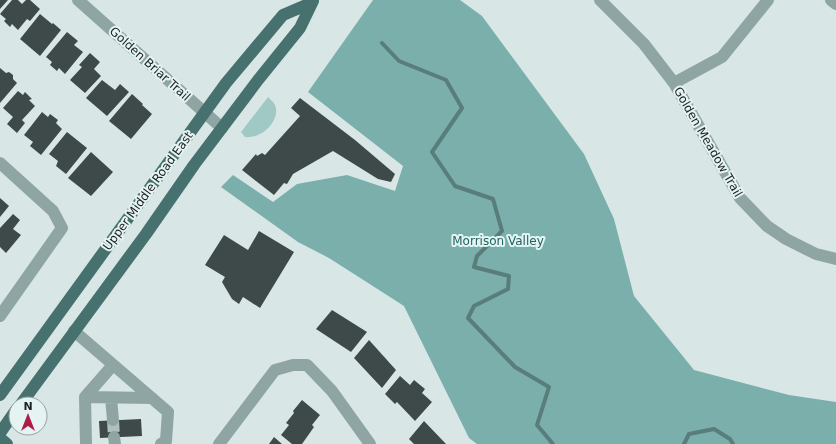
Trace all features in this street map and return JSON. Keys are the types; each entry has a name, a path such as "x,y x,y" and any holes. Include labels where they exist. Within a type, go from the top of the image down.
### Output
{"main road":[{"name":"Upper Middle Road East","path":"0,396 226,83 283,15 312,2"},
{"name":"Upper Middle Road East","path":"27,396 146,234 194,165 258,80 300,28 312,2"},
{"path":"0,433 8,422"},
{"path":"0,438 6,444"}],"street":[{"name":"Golden Briar Trail","path":"78,0 222,128"},
{"name":"Golden Meadow Trail","path":"600,0 644,44 674,83 740,198 767,226 786,240 816,254 836,259"},
{"path":"674,83 722,57 768,0"},
{"path":"830,0 836,4"},
{"path":"0,163 53,211 62,228 0,316"},
{"path":"74,331 168,412 166,441 161,444"},
{"path":"86,444 85,397 113,365"},
{"path":"219,444 275,370 293,365 307,365 327,386 370,444"},
{"path":"85,397 152,398"},
{"path":"111,398 113,420"}],"shaded area":[{"path":"268,97 274,103 276,108 274,120 262,133 256,136 245,137 241,132"}],"green space":[{"name":"Morrison Valley","path":"373,0 460,0 482,16 584,154 614,219 634,296 694,370 789,395 836,402 836,444 477,444 469,438 404,306 329,258 298,242 221,187 233,175 273,202 297,184 347,175 395,191 403,166 308,92"}],"building":[{"path":"0,0 8,0 0,9"},
{"path":"12,0 18,0 22,4 26,0 30,0 40,9 30,21 27,19 18,30 12,24 10,27 4,21 6,19 0,14"},
{"path":"40,14 61,30 40,56 20,39"},
{"path":"67,32 78,41 74,45 83,52 65,74 59,68 57,71 50,65 52,62 46,57"},
{"path":"90,53 100,62 94,69 101,76 85,93 70,80 82,67 79,65"},
{"path":"0,68 6,73 9,72 13,75 13,79 17,83 0,103"},
{"path":"102,80 115,90 120,84 129,92 107,116 86,98"},
{"path":"18,91 23,95 25,92 32,99 29,100 35,106 22,120 25,123 17,133 7,124 13,117 3,108"},
{"path":"132,94 152,114 131,139 109,121"},
{"path":"300,98 355,140 395,174 391,182 378,179 333,151 293,174 287,184 284,183 274,195 242,170 256,154 257,156 262,153 265,155 300,116 291,108"},
{"path":"42,112 48,117 50,114 58,120 56,123 62,129 41,155 30,146 33,142 24,135"},
{"path":"67,132 87,148 66,174 56,166 58,161 49,154"},
{"path":"91,152 113,172 91,196 68,178"},
{"path":"0,198 9,206 0,217"},
{"path":"13,214 20,220 13,229 21,235 6,253 0,247 0,228"},
{"path":"259,231 294,252 260,308 243,297 239,304 232,299 222,282 225,277 205,265 224,235 248,250"},
{"path":"332,310 367,332 351,352 316,329"},
{"path":"369,340 396,370 382,388 354,358"},
{"path":"400,376 410,385 414,380 425,389 422,393 432,402 415,421 397,402 395,404 385,394"},
{"path":"302,400 320,415 312,425 314,427 302,444 292,444 281,435 289,425 286,423 294,413 293,411"},
{"path":"141,419 142,436 100,438 99,421"},
{"path":"424,421 446,444 414,444 409,439"},
{"path":"274,437 282,444 269,444"}],"waterway":[{"path":"382,43 399,61 446,80 462,108 432,152 455,186 493,199 502,231 477,256 474,267 509,276 508,289 474,306 468,318 515,367 549,387 537,425 553,444"},
{"path":"684,444 689,434 714,429 730,439 733,444"}],"tunnel":[{"path":"113,420 114,437"}]}
